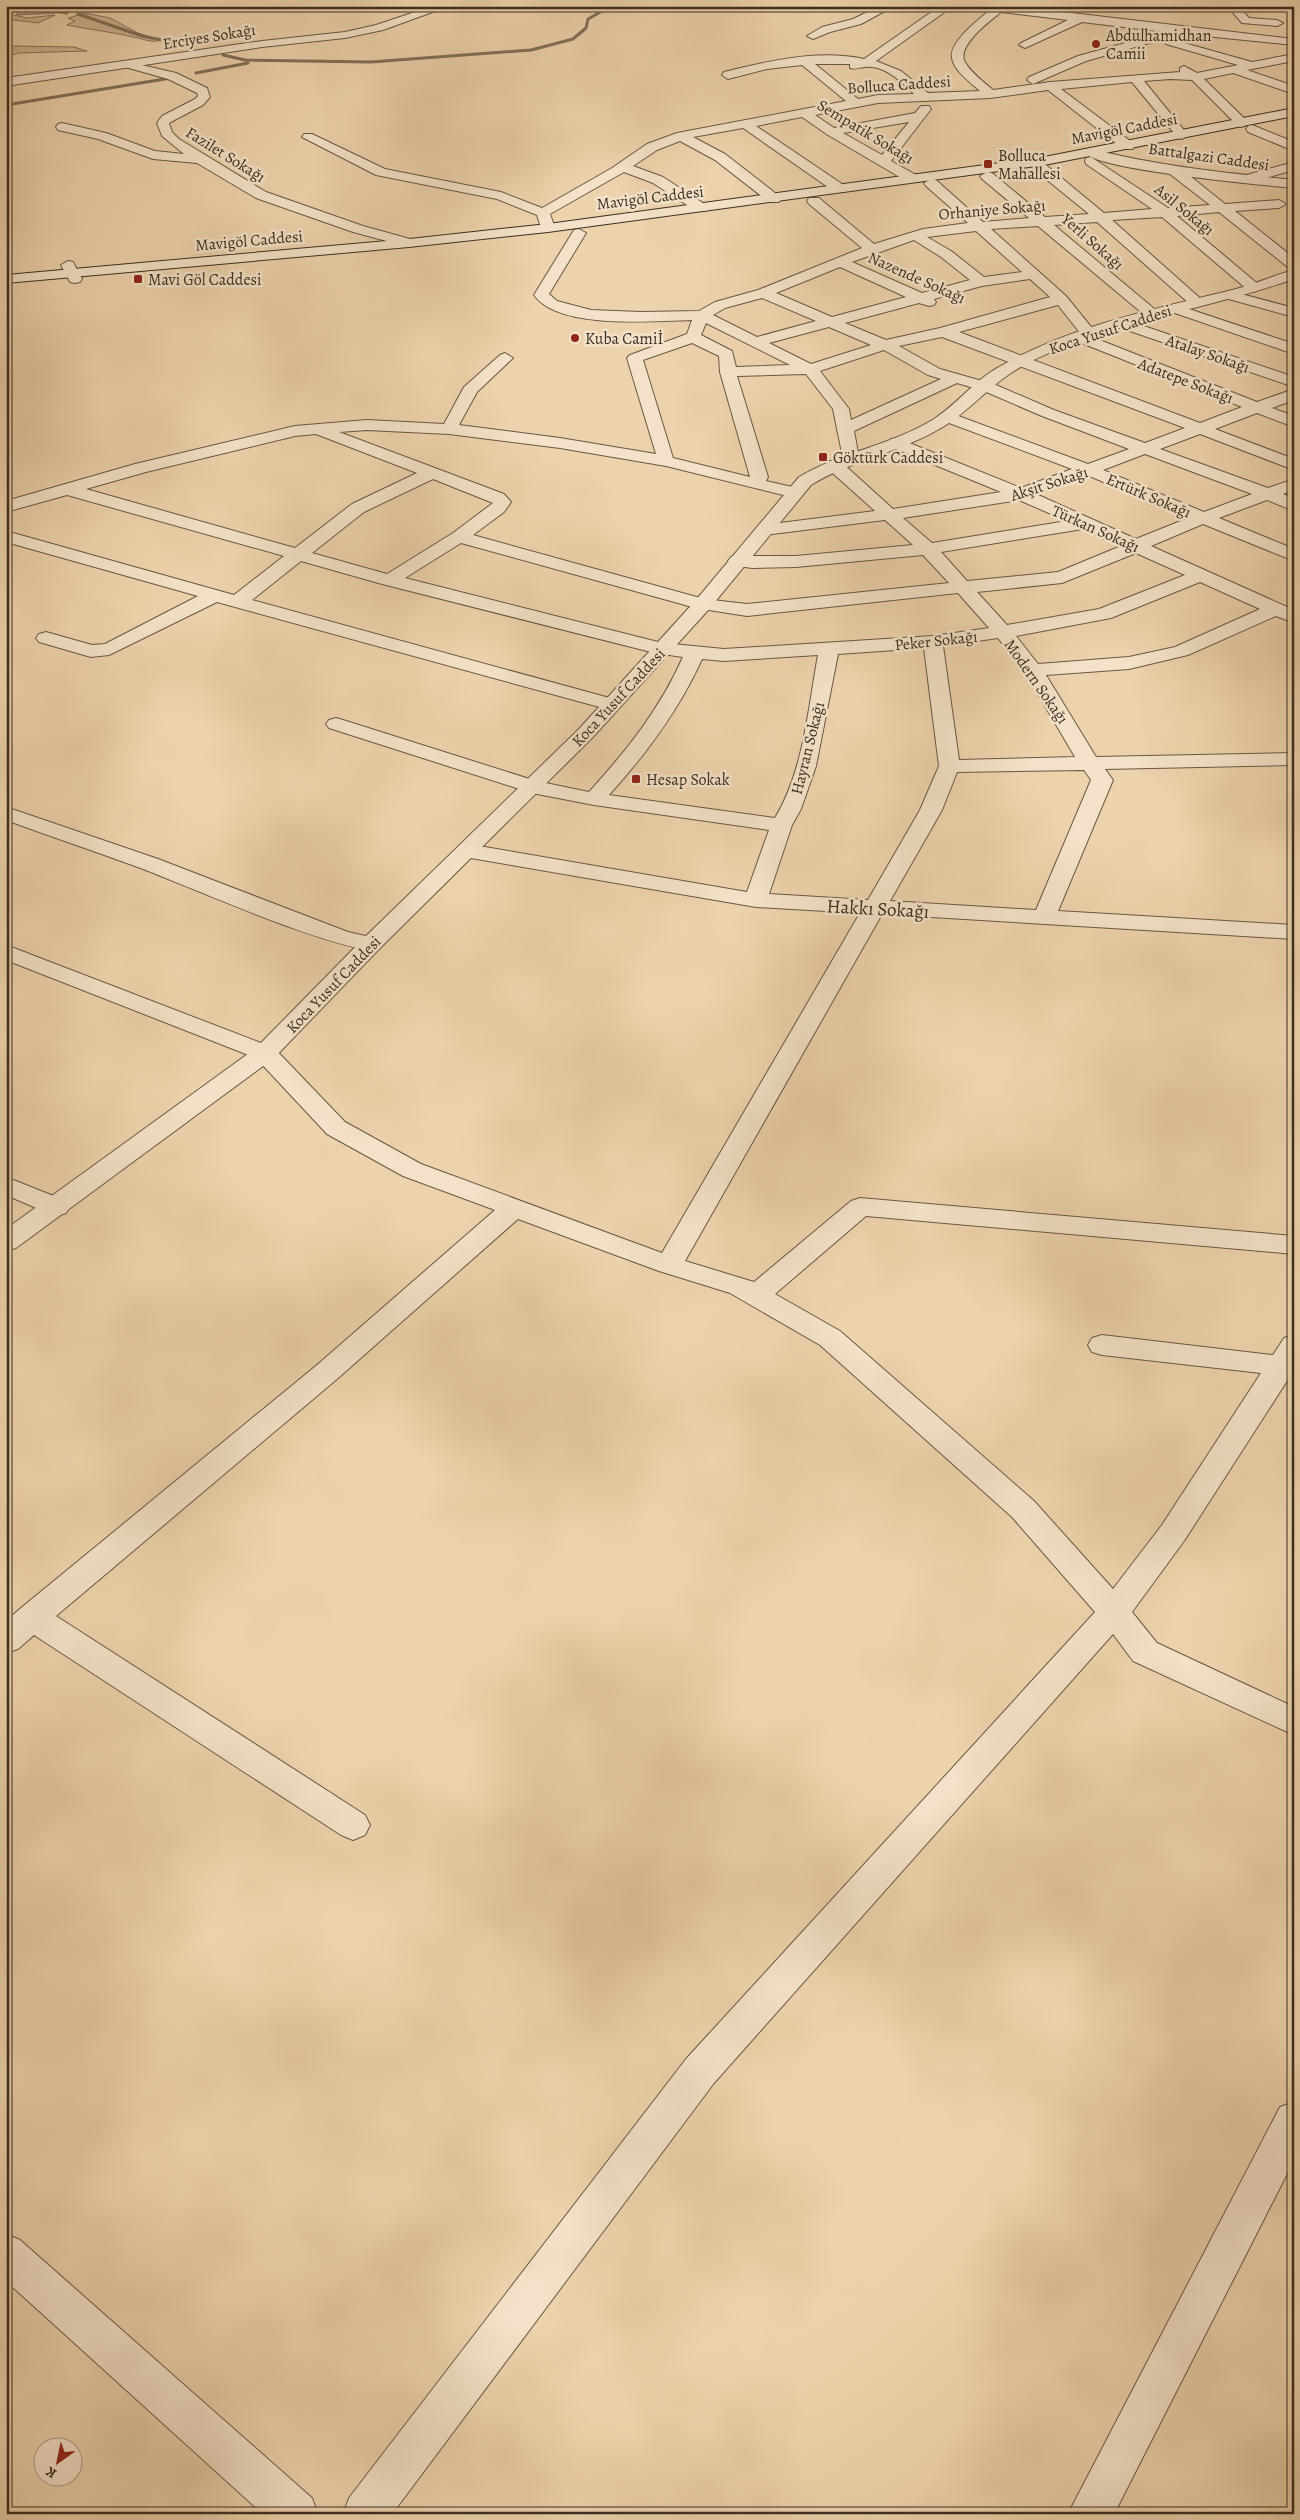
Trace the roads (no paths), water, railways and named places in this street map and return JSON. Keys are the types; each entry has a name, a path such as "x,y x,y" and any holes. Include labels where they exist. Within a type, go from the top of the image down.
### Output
{"street":[{"name":"Erciyes Sokağı","path":"6,82 262,44 363,32 444,6"},
{"path":"813,36 826,29 857,22 889,6"},
{"path":"824,75 866,63 948,6"},
{"path":"983,6 1158,28 1294,42"},
{"path":"1232,6 1244,20 1284,23"},
{"path":"990,94 963,68 956,56 957,50 970,34 999,8"},
{"path":"1152,14 1158,28"},
{"path":"1025,45 1079,18"},
{"path":"1265,23 1280,40"},
{"path":"1014,91 1048,72 1181,30"},
{"path":"1170,42 1254,66"},
{"name":"Bolluca Caddesi","path":"543,213 623,167 652,147 681,136 878,99 990,94 1050,86 1170,75 1195,77 1294,57"},
{"path":"728,75 804,61 831,59 866,63 896,72 929,98 920,116 883,162"},
{"path":"804,61 824,75 854,103"},
{"path":"1278,61 1294,65"},
{"name":"Fazilet Sokağı","path":"129,65 172,76 203,91 204,97 199,102 162,123 166,133 202,159 261,195 358,229 409,243"},
{"path":"1179,68 1195,77 1247,126 1294,147"},
{"path":"1234,70 1294,90"},
{"path":"1135,78 1182,135"},
{"path":"1050,86 1128,146"},
{"name":"Sempatik Sokağı","path":"802,112 832,132 913,179"},
{"name":"Mavigöl Caddesi","path":"6,286 72,272 579,233 1041,168 1247,126 1294,112"},
{"path":"832,132 920,116"},
{"name":"Mavigöl Caddesi","path":"6,278 409,243 548,228 913,179 1096,157 1128,146 1182,135 1294,120"},
{"path":"745,124 840,189"},
{"path":"62,127 102,136 153,155 202,159"},
{"path":"681,136 720,157 774,199"},
{"path":"308,137 381,172 501,196 543,213 548,228"},
{"name":"Battalgazi Caddesi","path":"1096,157 1174,171 1294,184"},
{"name":"Asil Sokağı","path":"1096,157 1254,288"},
{"path":"1248,180 1294,166"},
{"path":"623,167 658,180 701,208"},
{"path":"1041,168 1081,200 1196,302"},
{"path":"1174,171 1294,265"},
{"name":"Yerli Sokağı","path":"987,176 1043,221 1152,315"},
{"name":"Orhaniye Sokağı","path":"702,315 720,305 763,293 843,263 872,249 914,235 981,226 1220,207 1283,207 1248,180"},
{"path":"931,183 1061,299 1084,335"},
{"path":"814,201 872,249"},
{"path":"579,233 541,295 550,304 591,315 645,317 702,315 758,341 810,369 842,409 846,429 843,462"},
{"path":"914,235 946,254 981,282"},
{"name":"Nazende Sokağı","path":"843,263 940,307"},
{"path":"758,341 981,282 1034,274"},
{"name":"Koca Yusuf Caddesi","path":"6,1242 57,1207 265,1053 371,944 586,732 703,604 805,481 843,462 897,443 947,417 1003,371 1084,335 1174,308 1230,295 1294,274"},
{"path":"763,293 885,345 934,372 985,386 1048,413 1150,449 1268,494 1294,506"},
{"path":"1230,295 1294,312"},
{"path":"728,372 810,369 885,345 943,332 1061,299"},
{"path":"1174,308 1294,349"},
{"path":"694,337 702,315"},
{"name":"Nazende Sokağı","path":"958,315 977,322"},
{"name":"Atalay Sokağı","path":"1123,324 1294,382"},
{"path":"943,332 1294,465"},
{"name":"Adatepe Sokağı","path":"1084,335 1294,422"},
{"path":"666,462 634,358 694,337 727,354 728,372 759,477 756,484"},
{"path":"449,429 470,390 505,358"},
{"path":"846,429 896,404 956,378"},
{"name":"Akşit Sokağı","path":"764,530 892,514 1021,494 1150,449 1198,428 1294,394"},
{"name":"Ertürk Sokağı","path":"947,417 1089,470 1294,556"},
{"path":"6,507 66,489 287,433 368,425 449,429 560,443 666,462 794,493"},
{"path":"316,429 498,498 502,502 498,508 459,537 389,580"},
{"name":"Türkan Sokağı","path":"897,443 1021,494 1294,616"},
{"name":"Modern Sokağı","path":"843,462 929,550 1003,632 1033,670 1072,731 1073,740 1102,780 1044,917"},
{"path":"238,602 358,508 432,473"},
{"path":"459,537 703,604 747,610 1062,577 1203,518 1294,484"},
{"name":"Peker Sokağı","path":"66,489 389,580 662,649 724,655 933,642 1003,632 1104,614 1200,575"},
{"path":"737,561 767,564 929,550 1026,536 1085,523"},
{"path":"6,536 36,546 610,704"},
{"path":"46,638 91,650 109,649 215,595"},
{"path":"1033,670 1129,663 1181,651 1276,608"},
{"path":"669,1265 931,810 949,766 933,642"},
{"name":"Hayran Sokağı","path":"756,900 781,825 789,816 803,776 828,650"},
{"path":"594,799 641,748 665,715 682,685 695,652"},
{"path":"336,724 532,787 594,799 781,825"},
{"path":"949,766 1294,759"},
{"path":"6,813 150,864 341,937 371,944"},
{"name":"Hakkı Sokağı","path":"467,851 756,900 874,909 1294,932"},
{"path":"6,952 265,1053 336,1128 412,1170 669,1265 740,1286 830,1338 1023,1509 1114,1612 1145,1652 1294,1722"},
{"path":"6,1184 57,1207"},
{"path":"756,1295 860,1207 1294,1245"},
{"path":"6,1640 328,1372 514,1208"},
{"path":"365,2514 700,2071 1114,1612 1173,1533 1288,1356 1102,1345"},
{"path":"32,1617 353,1825"},
{"path":"1090,2514 1294,2120"},
{"path":"6,2254 296,2514"}],"waterway":[{"path":"223,55 245,60 371,62 531,50 573,39 586,28 588,19 611,6"},
{"path":"46,10 67,13"},
{"path":"78,14 142,36 167,41"},
{"path":"176,43 189,46"},
{"path":"196,73 248,63"},
{"path":"6,105 171,78"}],"place":[{"name":"Abdulhamidhan Camii","path":"1096,44"},
{"name":"Bolluca Mahallesi","path":"988,164"},
{"name":"Mavi Göl Caddesi","path":"138,279"},
{"name":"Kuba Camiİ","path":"575,338"},
{"name":"Göktürk Caddesi","path":"823,457"},
{"name":"Hesap Sokak","path":"636,779"}]}
